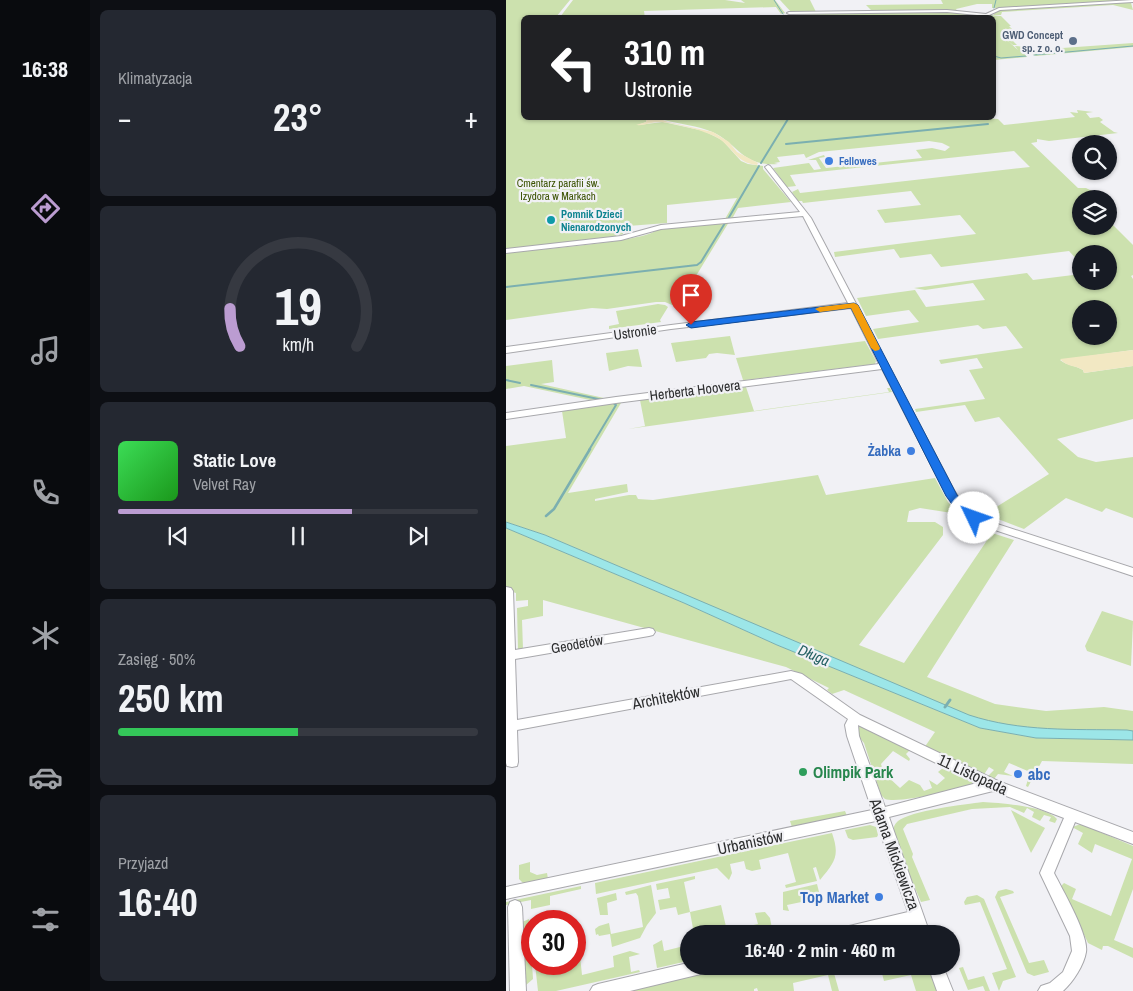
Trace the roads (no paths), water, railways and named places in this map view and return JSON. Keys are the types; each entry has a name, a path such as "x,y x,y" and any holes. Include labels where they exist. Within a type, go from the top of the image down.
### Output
{"street":[{"path":"789,13 946,11 987,14 999,9 1132,1"},
{"path":"768,167 808,218 952,496 966,513 979,521 1015,534 1133,572"},
{"path":"506,251 628,237 661,227 804,214"},
{"name":"Ustronie","path":"506,350 671,327 854,305"},
{"name":"Herberta Hoovera","path":"506,416 598,402 885,366"},
{"path":"507,593 509,726 512,762"},
{"name":"Geodetów","path":"508,656 649,632"},
{"name":"Architektów","path":"509,726 781,675 798,677 822,694"},
{"name":"11 Listopada","path":"822,694 856,718 993,785 1133,838"},
{"name":"Adama Mickiewicza","path":"856,718 851,725 853,736 920,925"},
{"name":"Urbanistów","path":"506,894 880,814 993,785"},
{"path":"1046,991 1054,989 1068,977 1079,951 1077,936 1047,873 1072,814"},
{"path":"515,908 518,991"},
{"path":"883,925 917,917"},
{"path":"598,991 680,972"},
{"path":"939,975 945,991"}],"water":[{"name":"Długa","path":"506,522 545,535 969,715 1008,724 1047,729 1127,730 1133,731 1133,740 1036,738 980,728 777,645 684,603 506,528"}],"waterway":[{"path":"774,0 783,14"},
{"path":"994,8 996,0"},
{"path":"1034,55 1133,46"},
{"path":"996,57 1001,58 1026,56"},
{"path":"761,163 787,120"},
{"path":"786,144 988,124"},
{"path":"728,219 759,166"},
{"path":"506,287 697,265 701,262 725,223"},
{"path":"506,380 520,383"},
{"path":"531,385 603,400"},
{"path":"589,450 616,405 613,403"},
{"path":"546,516 554,509 590,449"},
{"path":"945,707 950,700"}],"place":[{"name":"GWD Concept sp. z o. o.","path":"1073,41"},
{"name":"Fellowes","path":"829,161"},
{"name":"Pomnik Dzieci Nienarodzonych","path":"551,220"},
{"name":"Żabka","path":"911,451"},
{"name":"Olimpik Park","path":"803,772"},
{"name":"abc","path":"1018,774"},
{"name":"Top Market","path":"879,897"}],"park label":[{"name":"Cmentarz parafii św. Izydora w Markach","path":"558,189"}]}
